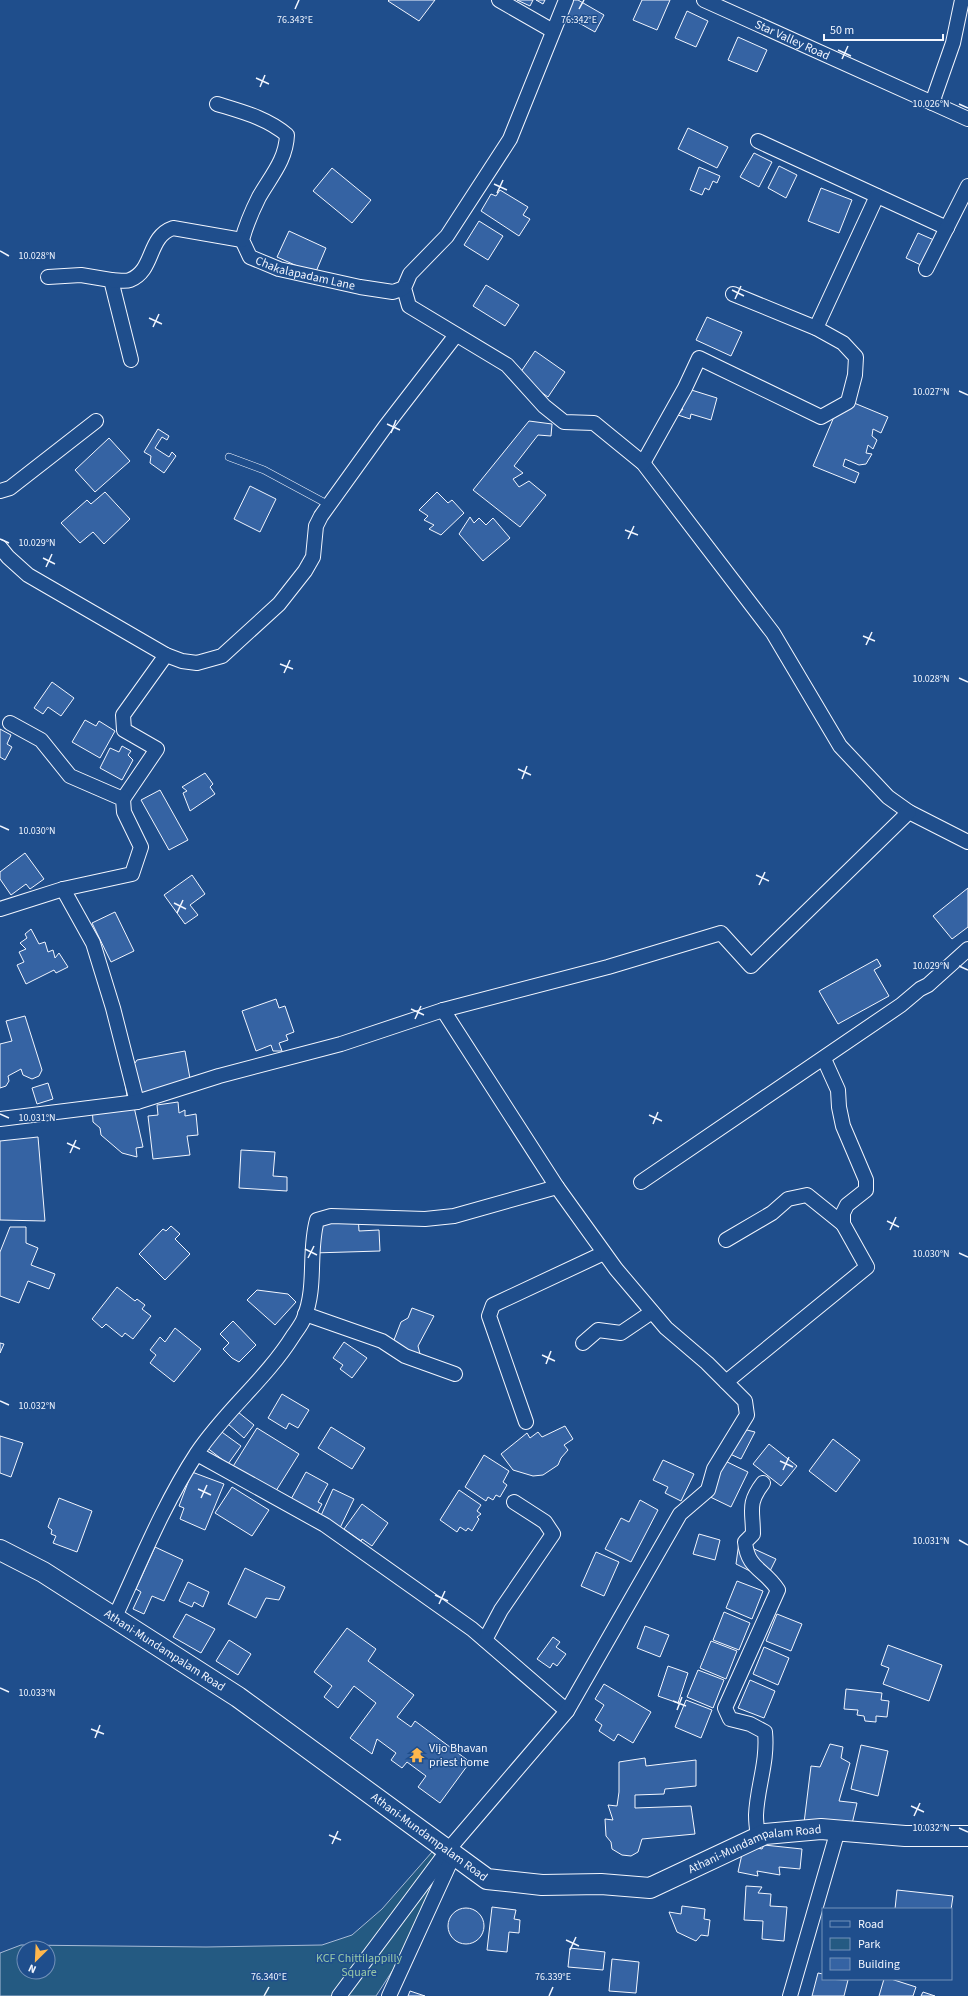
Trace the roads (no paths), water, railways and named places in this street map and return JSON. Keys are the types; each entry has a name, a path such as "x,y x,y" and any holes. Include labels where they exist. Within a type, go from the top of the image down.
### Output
{"street":[{"path":"499,0 553,31"},
{"path":"566,0 510,139 447,236 410,274 404,288 409,306 507,365 544,406 564,422 594,423 643,463 773,633 840,746 888,797 908,812 968,842"},
{"path":"932,103 953,43 962,0"},
{"name":"Star Valley Road","path":"712,1 968,119"},
{"path":"48,277 81,275 111,280 130,280 139,274 145,267 156,242 164,231 174,228 242,240 247,223 260,196 277,170 287,148 287,135 277,127 259,118 217,104"},
{"path":"758,141 947,228"},
{"path":"926,269 968,186"},
{"path":"816,328 838,277 877,196"},
{"name":"Chakalapadam Lane","path":"242,240 250,257 279,269 360,287 393,292 404,288"},
{"path":"111,280 131,360"},
{"path":"643,463 685,388 699,358 821,417 848,402 855,375 856,357 843,343 816,328 733,294"},
{"path":"0,547 8,557 28,575 166,655 182,661 197,663 222,656 279,604 306,571 313,557 316,526 328,505 456,335"},
{"path":"0,491 10,488 96,421"},
{"path":"0,909 63,889 132,874 141,847 124,812 123,799 157,749 124,730 123,715 166,655"},
{"path":"10,723 41,740 70,776 123,799"},
{"path":"0,1120 137,1102 219,1076 341,1044 443,1010 608,967 721,933 751,966 908,812"},
{"path":"63,889 93,943 113,1008 137,1102"},
{"path":"640,1182 824,1059 901,1005 920,989 928,985 968,949"},
{"path":"339,1996 451,1852 567,1711 680,1514 708,1490 714,1469 747,1414 746,1401 707,1363 666,1328 604,1253 557,1187 443,1010"},
{"path":"824,1059 838,1090 839,1108 843,1126 866,1180 866,1190 847,1205 843,1214 843,1224"},
{"path":"114,1619 165,1509 196,1454 215,1429 282,1354 305,1314 313,1288 313,1235 317,1220 331,1216 425,1219 454,1216 557,1187"},
{"path":"726,1240 772,1213 788,1199 807,1195 843,1224 867,1267 726,1382"},
{"path":"526,1422 489,1316 493,1305 604,1253"},
{"path":"583,1343 598,1330 621,1333 652,1312"},
{"path":"305,1314 382,1341 405,1356 455,1374"},
{"path":"196,1454 325,1525 485,1640 567,1711"},
{"path":"758,1837 756,1816 764,1768 766,1745 765,1732 750,1724 730,1719 726,1708 778,1590 771,1578 755,1567 747,1556 745,1542 753,1534 751,1505 754,1495 762,1483"},
{"path":"485,1640 501,1610 553,1534 545,1522 514,1502"},
{"name":"Athani-Mundampalam Road","path":"0,1550 43,1572 114,1619 238,1697 487,1879 542,1885 601,1884 650,1888 765,1834 821,1829 905,1836 968,1836"},
{"path":"790,1996 838,1830"},
{"path":"389,1996 451,1852"}],"lane":[{"path":"229,457 264,470 328,505"}],"place":[{"name":"Vijo Bhavan priest home","path":"417,1755"}],"park label":[{"name":"KCF Chittilappilly Square","path":"359,1965"}]}
